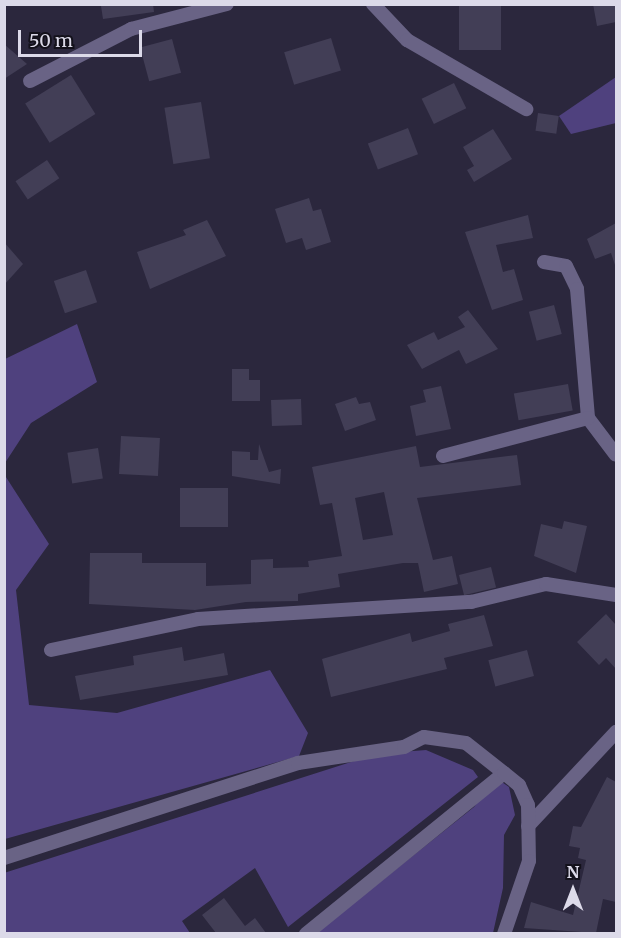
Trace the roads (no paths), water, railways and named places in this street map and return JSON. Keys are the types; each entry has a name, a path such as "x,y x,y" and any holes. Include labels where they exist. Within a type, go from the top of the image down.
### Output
{"street":[{"path":"30,81 131,29 226,4"},
{"path":"373,4 407,40 526,109"},
{"path":"544,262 566,266 577,289 588,418 616,455"},
{"path":"443,456 588,418"},
{"path":"51,650 198,619 471,602 546,584 616,595"},
{"path":"528,826 612,743 616,732"},
{"path":"4,858 298,763 404,747 424,737 466,743 519,785 528,826 529,861 504,933"},
{"path":"306,933 504,773"}]}
